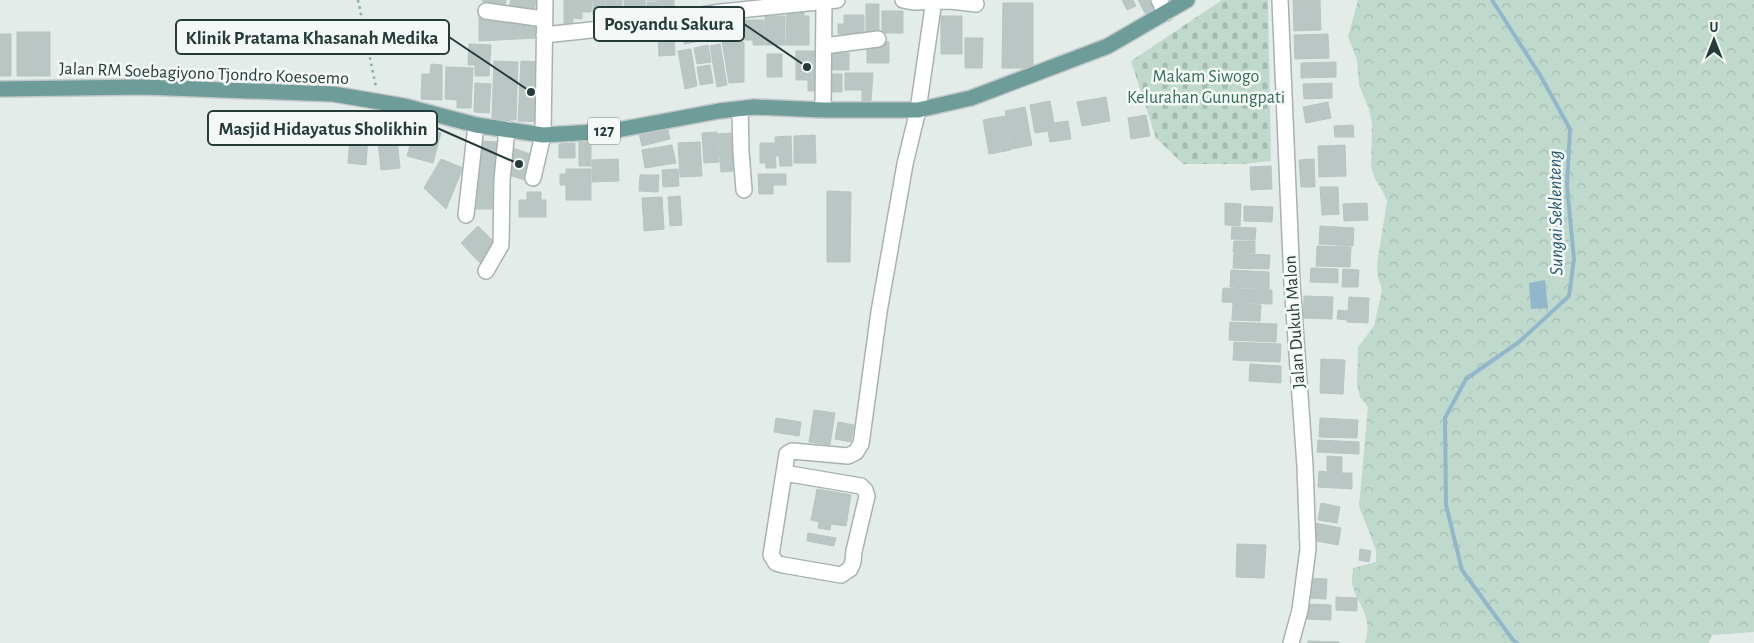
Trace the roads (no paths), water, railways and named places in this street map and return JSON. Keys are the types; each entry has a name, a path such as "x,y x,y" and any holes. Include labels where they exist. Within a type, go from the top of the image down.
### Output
{"main road":[{"name":"Jalan RM Soebagiyono Tjondro Koesoemo","path":"0,89 144,87 333,94 404,106 476,125 543,135 612,131 754,107 823,110 918,110 971,98 1108,46 1162,6 1187,0"}],"street":[{"path":"533,178 543,135 545,0"},
{"path":"904,0 913,2 934,0 976,4"},
{"path":"784,473 861,486 865,490 867,496 853,562 850,569 841,575 776,563 771,555 787,454 792,451 848,456 856,452 861,444 879,312 905,164 918,110 934,0"},
{"name":"Jalan Dukuh Malon","path":"1280,0 1292,283 1308,549 1300,610 1291,643"},
{"path":"544,35 638,25 721,12 831,1 824,46 823,110"},
{"path":"486,11 544,19"},
{"path":"824,46 878,39"},
{"path":"740,109 744,190"},
{"path":"466,215 476,125"},
{"path":"486,271 501,246 502,180 507,129"}],"water":[{"path":"1545,280 1548,308 1531,309 1529,283"}],"waterway":[{"name":"Sungai Seklenteng","path":"1492,0 1540,75 1570,129 1567,186 1574,259 1569,296 1519,342 1466,379 1445,418 1446,505 1462,570 1517,643"}],"place":[{"name":"Posyandu Sakura","path":"807,67"},
{"name":"Klinik Pratama Khasanah Medika","path":"531,92"},
{"name":"Masjid Hidayatus Sholikhin","path":"519,164"}],"park label":[{"name":"Makam Siwogo Kelurahan Gunungpati","path":"1206,87"}]}
